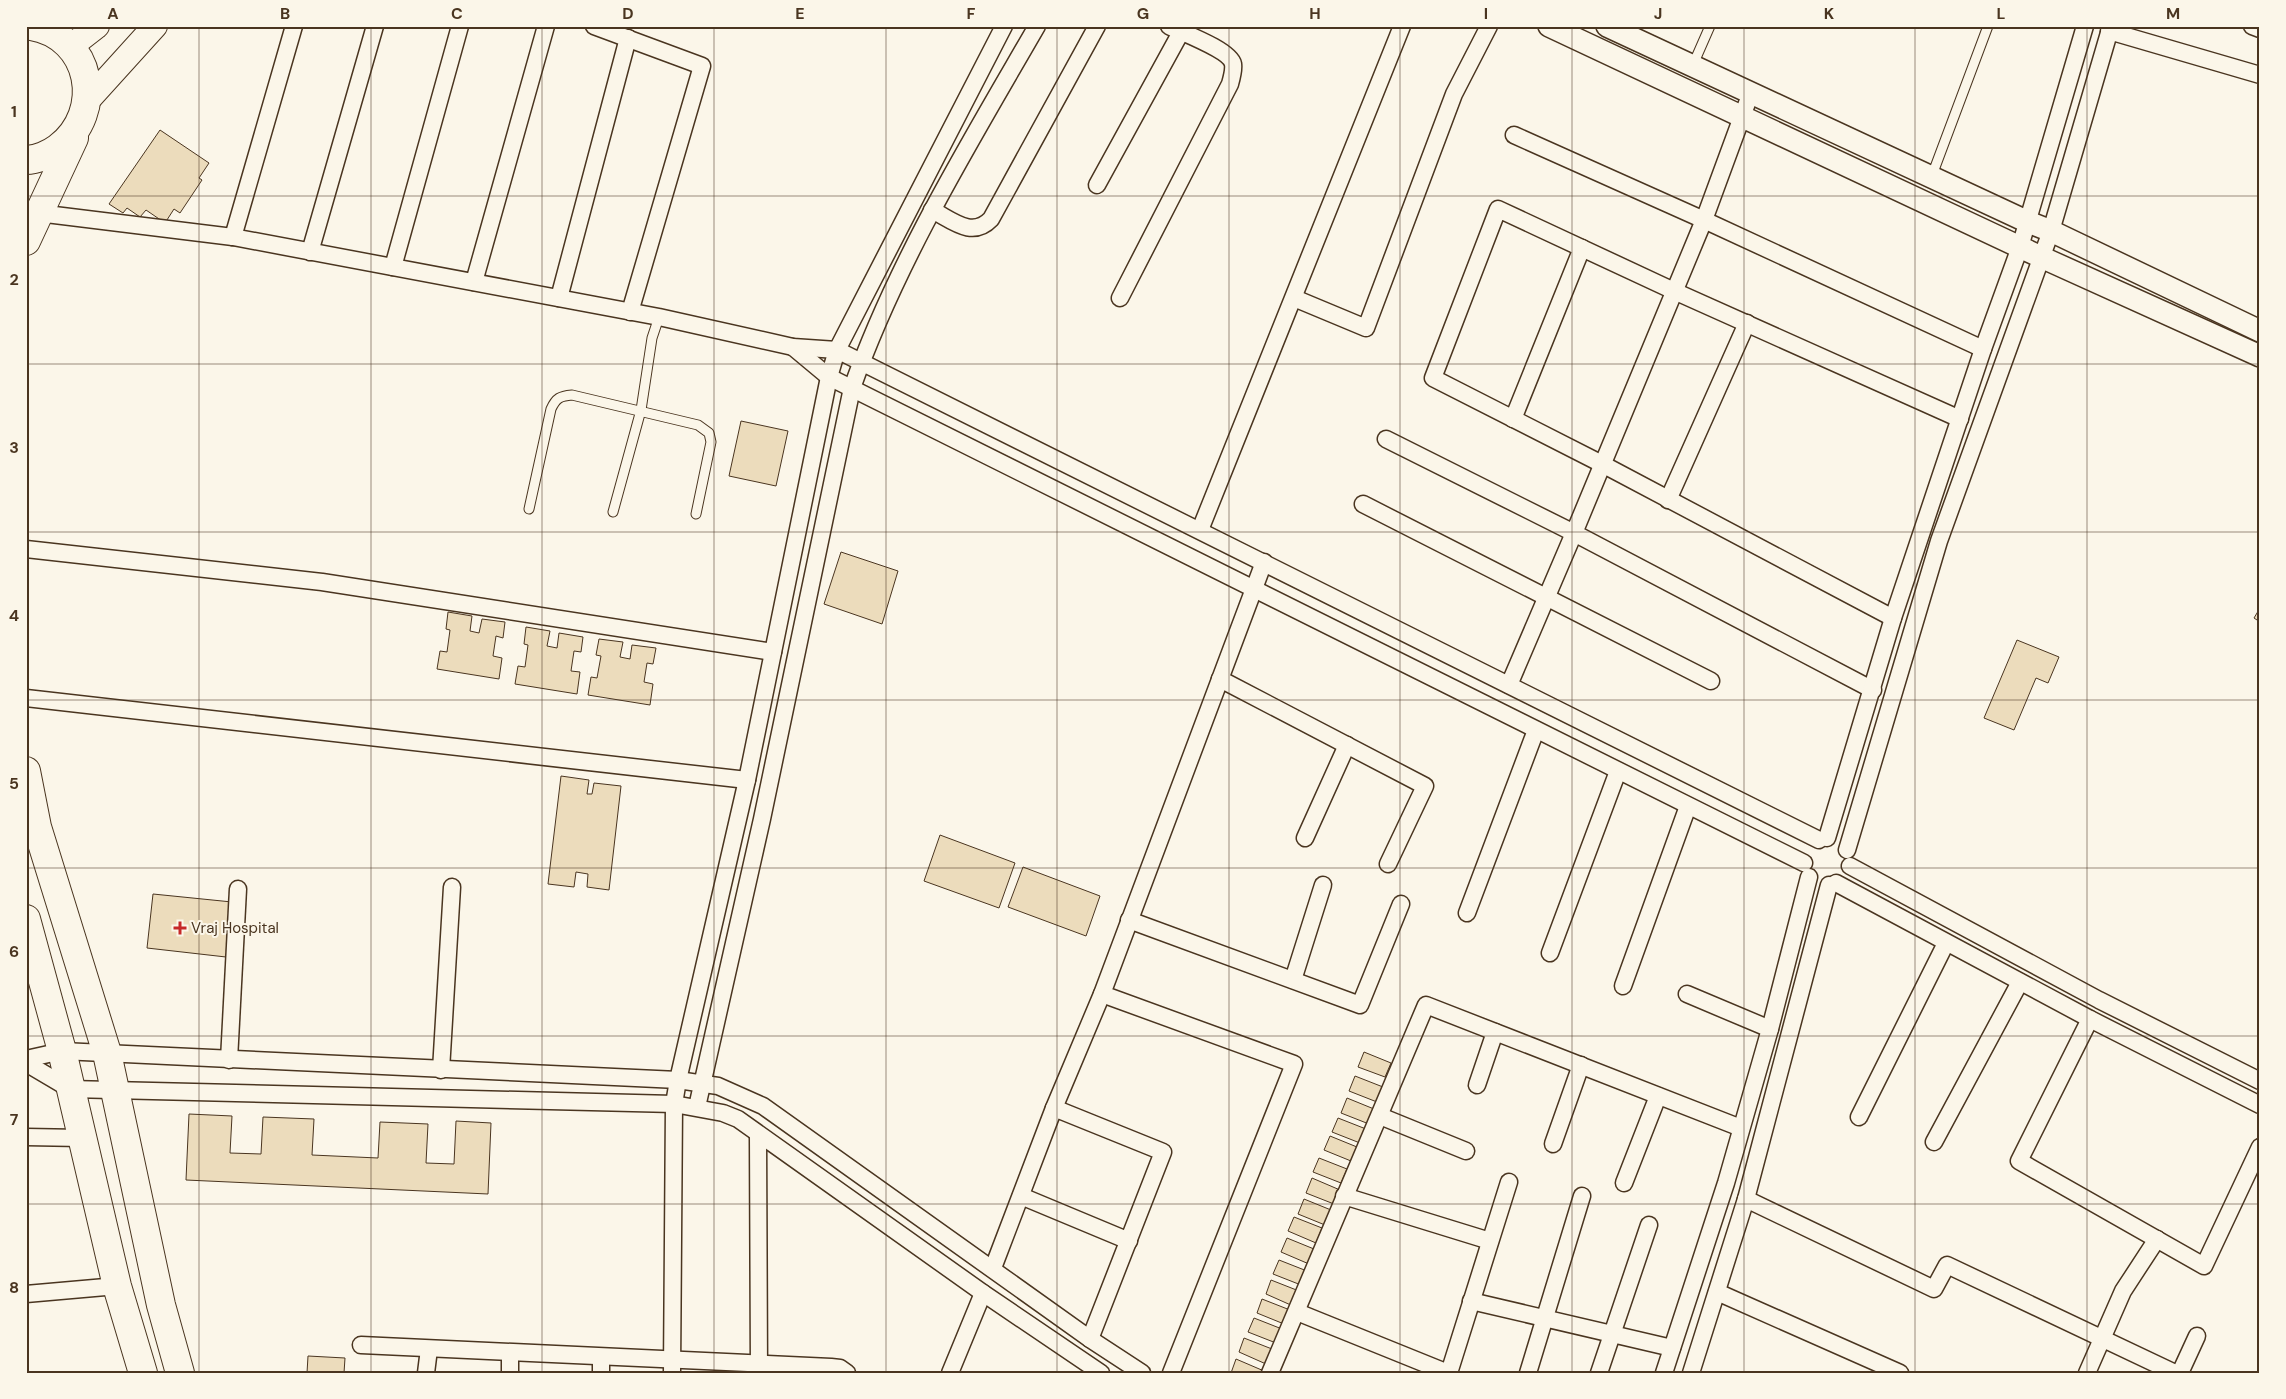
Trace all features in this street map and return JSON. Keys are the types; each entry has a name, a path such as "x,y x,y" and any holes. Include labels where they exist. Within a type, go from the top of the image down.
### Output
{"highway":[{"path":"26,241 85,110 87,80 81,62 70,47 57,36 37,27"},
{"path":"26,160 51,153 69,140 85,110"},
{"path":"26,772 37,827 107,1053 161,1305 180,1373"},
{"path":"28,930 62,1051 116,1286 142,1373"}],"main road":[{"path":"70,47 97,26"},
{"path":"85,110 155,26"}],"street":[{"path":"233,237 294,26"},
{"path":"310,252 375,26"},
{"path":"393,267 460,26"},
{"path":"474,282 546,26"},
{"path":"594,26 702,66 630,312"},
{"path":"672,1367 674,1104 747,780 829,377 837,350 1004,26"},
{"path":"697,1107 762,818 852,388 861,361 932,210 1037,26"},
{"path":"932,210 963,226 976,230 983,227 991,219 1097,26"},
{"path":"1200,530 1402,26"},
{"path":"1294,298 1366,328 1454,94 1490,26"},
{"path":"1549,26 2041,257 2260,356"},
{"path":"1607,26 1750,95 2051,231 2260,331"},
{"path":"1664,1373 1726,1183 1770,1029 1806,870 1807,849 1823,839 1983,349 2020,247 2085,26"},
{"path":"2252,26 2260,29"},
{"path":"1097,185 1175,29 1225,53 1234,66 1230,84 1120,298"},
{"path":"1692,1373 1746,1198 1833,884 1848,873 1849,858 1939,541 2051,231 2110,29 2260,75"},
{"path":"558,298 628,38"},
{"path":"1508,685 1574,534 1704,220 1750,95"},
{"path":"1514,135 1704,220 1983,349"},
{"path":"1894,618 1602,464 1433,378 1498,209 1674,291 1960,419"},
{"path":"38,213 233,237 659,317 793,347 837,350 1508,685 1823,839 1842,844 1849,858 2099,1000 2260,1081"},
{"path":"1513,419 1582,248"},
{"path":"1668,500 1747,323"},
{"path":"793,347 829,377 1688,806 1806,870 1822,884 1833,884 1946,942 2090,1020 2260,1105"},
{"path":"1386,439 1574,534 1873,690"},
{"path":"1363,504 1711,681"},
{"path":"26,549 322,582 772,652"},
{"path":"993,1268 1054,1108 1102,994 1264,562"},
{"path":"783,604 805,611"},
{"path":"1220,679 1425,786 1388,864"},
{"path":"26,698 747,780"},
{"path":"1467,913 1536,730"},
{"path":"1305,838 1346,746"},
{"path":"1550,952 1618,771"},
{"path":"1622,986 1688,806"},
{"path":"1293,980 1323,885"},
{"path":"441,1070 452,887"},
{"path":"229,1060 238,889"},
{"path":"1129,920 1360,1005 1401,904"},
{"path":"1859,1117 1946,942"},
{"path":"1934,1142 2020,982"},
{"path":"1102,994 1294,1064 1171,1373"},
{"path":"1687,994 1770,1029"},
{"path":"1270,1373 1426,1005 1741,1128"},
{"path":"2090,1020 2019,1161 2204,1266 2260,1146"},
{"path":"1477,1085 1495,1032"},
{"path":"26,1059 62,1051 678,1080 701,1083 746,1096 763,1106 993,1268 1090,1339 1142,1373"},
{"path":"26,1063 70,1089 674,1104 697,1107 738,1119 983,1293 1101,1373"},
{"path":"1553,1144 1580,1065"},
{"path":"1624,1183 1658,1096"},
{"path":"1054,1108 1163,1152 1090,1339"},
{"path":"1380,1116 1466,1151"},
{"path":"758,1135 759,1369"},
{"path":"26,1137 82,1138"},
{"path":"1297,1312 1449,1373 1509,1182"},
{"path":"1021,1196 1130,1240"},
{"path":"1344,1196 1490,1241"},
{"path":"1528,1373 1582,1196"},
{"path":"1746,1198 1934,1289 1947,1265 2175,1373"},
{"path":"1599,1373 1649,1225"},
{"path":"2087,1373 2123,1291 2157,1239"},
{"path":"26,1294 116,1286"},
{"path":"1717,1292 1900,1373"},
{"path":"950,1373 983,1293"},
{"path":"1471,1301 1672,1348"},
{"path":"2180,1373 2197,1336"},
{"path":"361,1346 510,1353 601,1365 759,1369 831,1367 840,1368 847,1373"},
{"path":"426,1373 429,1349"},
{"path":"510,1353 510,1373"}],"lane":[{"path":"1692,67 1710,26"},
{"path":"1932,178 1988,26"},
{"path":"613,512 640,410 652,338 659,317"},
{"path":"529,509 555,400 562,396 572,395 698,425 709,433 711,442 696,514"}],"building":[{"path":"160,130 209,163 199,178 202,180 180,213 174,209 165,223 146,210 140,217 127,208 123,213 109,204"},
{"path":"741,421 788,431 776,486 729,476"},
{"path":"841,552 898,571 882,624 824,604"},
{"path":"2260,608 2260,622 2254,618"},
{"path":"448,612 472,616 470,631 479,633 482,619 505,622 503,638 496,636 493,656 502,658 499,679 437,669 440,651 447,652 450,630 446,629"},
{"path":"526,627 550,631 547,646 557,648 559,633 583,637 581,652 574,651 571,671 580,672 577,694 515,684 518,666 525,667 528,645 524,644"},
{"path":"599,639 623,642 620,657 630,659 632,645 656,648 653,664 647,663 644,682 653,684 650,705 588,695 591,677 597,678 601,656 596,655"},
{"path":"2017,640 2059,657 2048,683 2036,678 2014,730 1984,718"},
{"path":"561,776 589,780 587,794 592,794 594,783 621,786 609,890 587,887 588,874 576,872 574,887 548,884"},
{"path":"940,835 1015,863 999,908 924,881"},
{"path":"1023,867 1100,896 1086,936 1008,907"},
{"path":"153,894 232,902 226,957 147,948"},
{"path":"1364,1052 1391,1063 1385,1077 1358,1067"},
{"path":"1355,1076 1383,1087 1377,1102 1349,1091"},
{"path":"1347,1098 1374,1109 1369,1124 1341,1113"},
{"path":"189,1114 232,1116 230,1153 261,1154 263,1117 314,1119 312,1155 378,1158 380,1122 428,1124 426,1163 454,1164 456,1121 491,1123 488,1194 186,1180"},
{"path":"1338,1118 1366,1129 1360,1143 1332,1132"},
{"path":"1330,1136 1357,1147 1351,1161 1324,1150"},
{"path":"1319,1158 1347,1169 1341,1183 1313,1172"},
{"path":"1312,1178 1340,1190 1334,1204 1306,1193"},
{"path":"1304,1199 1331,1210 1325,1225 1298,1214"},
{"path":"1294,1217 1322,1228 1316,1243 1288,1231"},
{"path":"1287,1238 1314,1249 1309,1264 1281,1252"},
{"path":"1279,1260 1307,1271 1301,1285 1273,1274"},
{"path":"1271,1280 1299,1291 1293,1306 1266,1294"},
{"path":"1262,1299 1290,1310 1284,1324 1257,1313"},
{"path":"1254,1318 1282,1329 1276,1343 1248,1332"},
{"path":"1244,1338 1272,1349 1266,1364 1239,1352"},
{"path":"308,1356 345,1358 344,1373 307,1373"},
{"path":"1236,1359 1264,1371 1263,1373 1231,1373"}],"place":[{"name":"Vraj Hospital","path":"180,928"}]}
